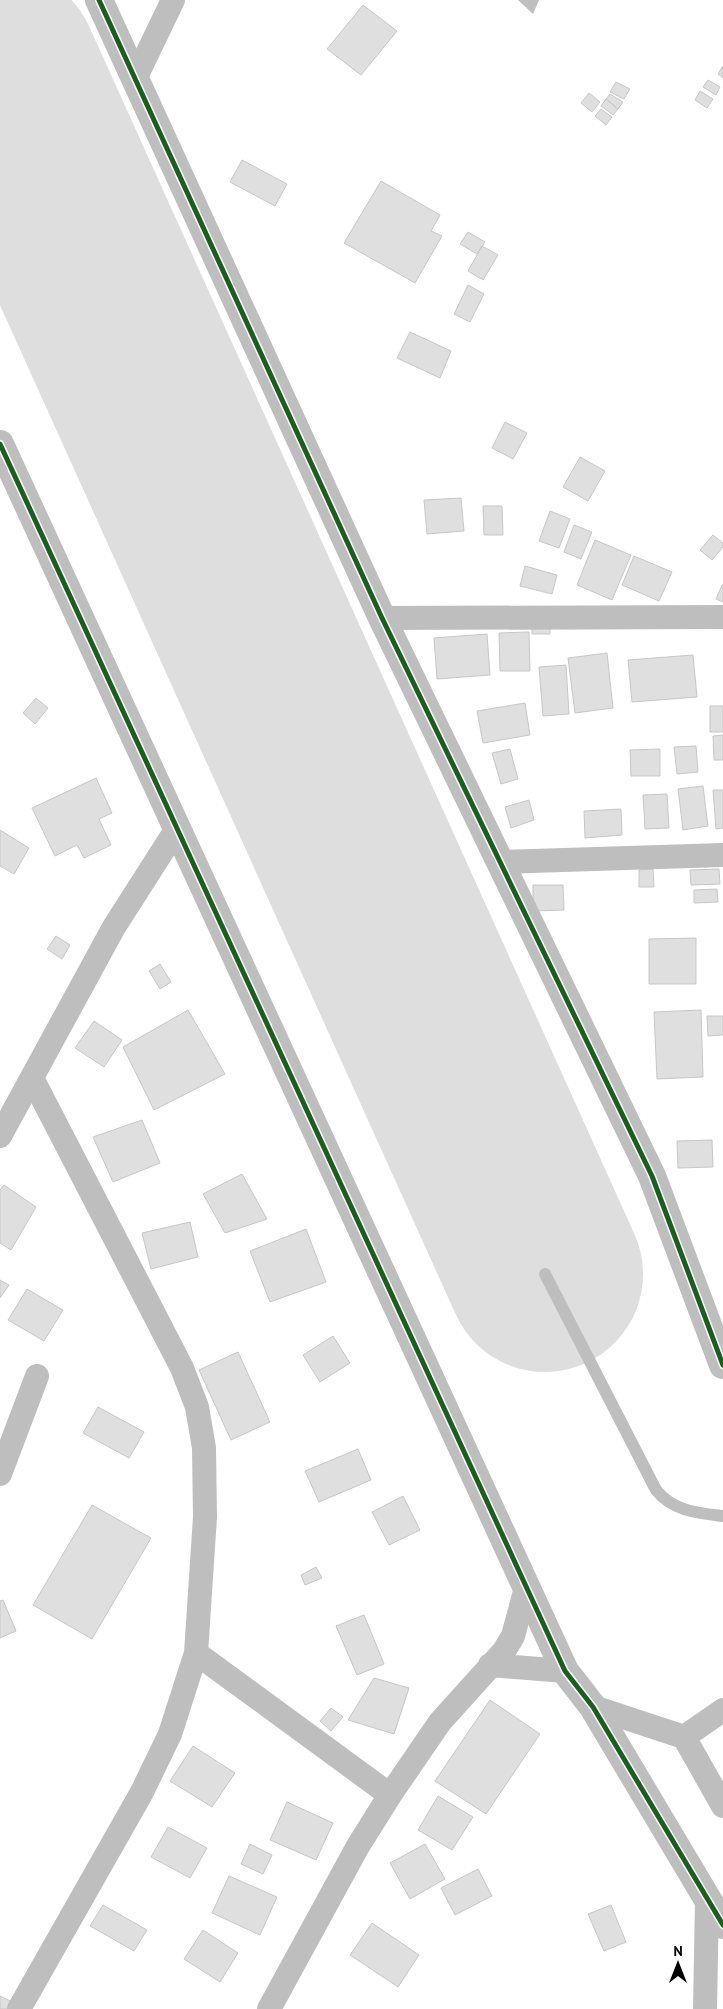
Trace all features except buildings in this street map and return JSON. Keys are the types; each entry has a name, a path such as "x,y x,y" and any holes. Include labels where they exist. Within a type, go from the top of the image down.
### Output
{"street":[{"path":"99,0 382,618 652,1176 723,1365"},
{"path":"135,79 173,0"},
{"path":"0,444 176,830 565,1671 593,1706 723,1925"},
{"path":"382,618 723,617"},
{"path":"0,1136 114,927 176,830"},
{"path":"500,862 723,855"},
{"path":"19,2009 142,1792 170,1734 196,1653 205,1517 204,1448 197,1407 182,1368 32,1078"},
{"path":"0,1474 37,1376"},
{"path":"269,2009 358,1846 390,1795 440,1722 504,1651 513,1636 526,1588"},
{"path":"196,1653 390,1795"},
{"path":"490,1665 565,1671"},
{"path":"593,1706 684,1737 723,1806"},
{"path":"684,1737 723,1710"},
{"path":"705,2009 707,1899"}],"lane":[{"path":"546,1274 656,1490 666,1501 682,1509 723,1516"}],"shaded area":[{"path":"518,0 539,0 533,14"}],"runway":[{"path":"0,67 545,1274"}],"cycle path":[{"path":"99,0 382,618 652,1176 723,1365"},
{"path":"0,444 565,1671 593,1707 723,1925"}]}
